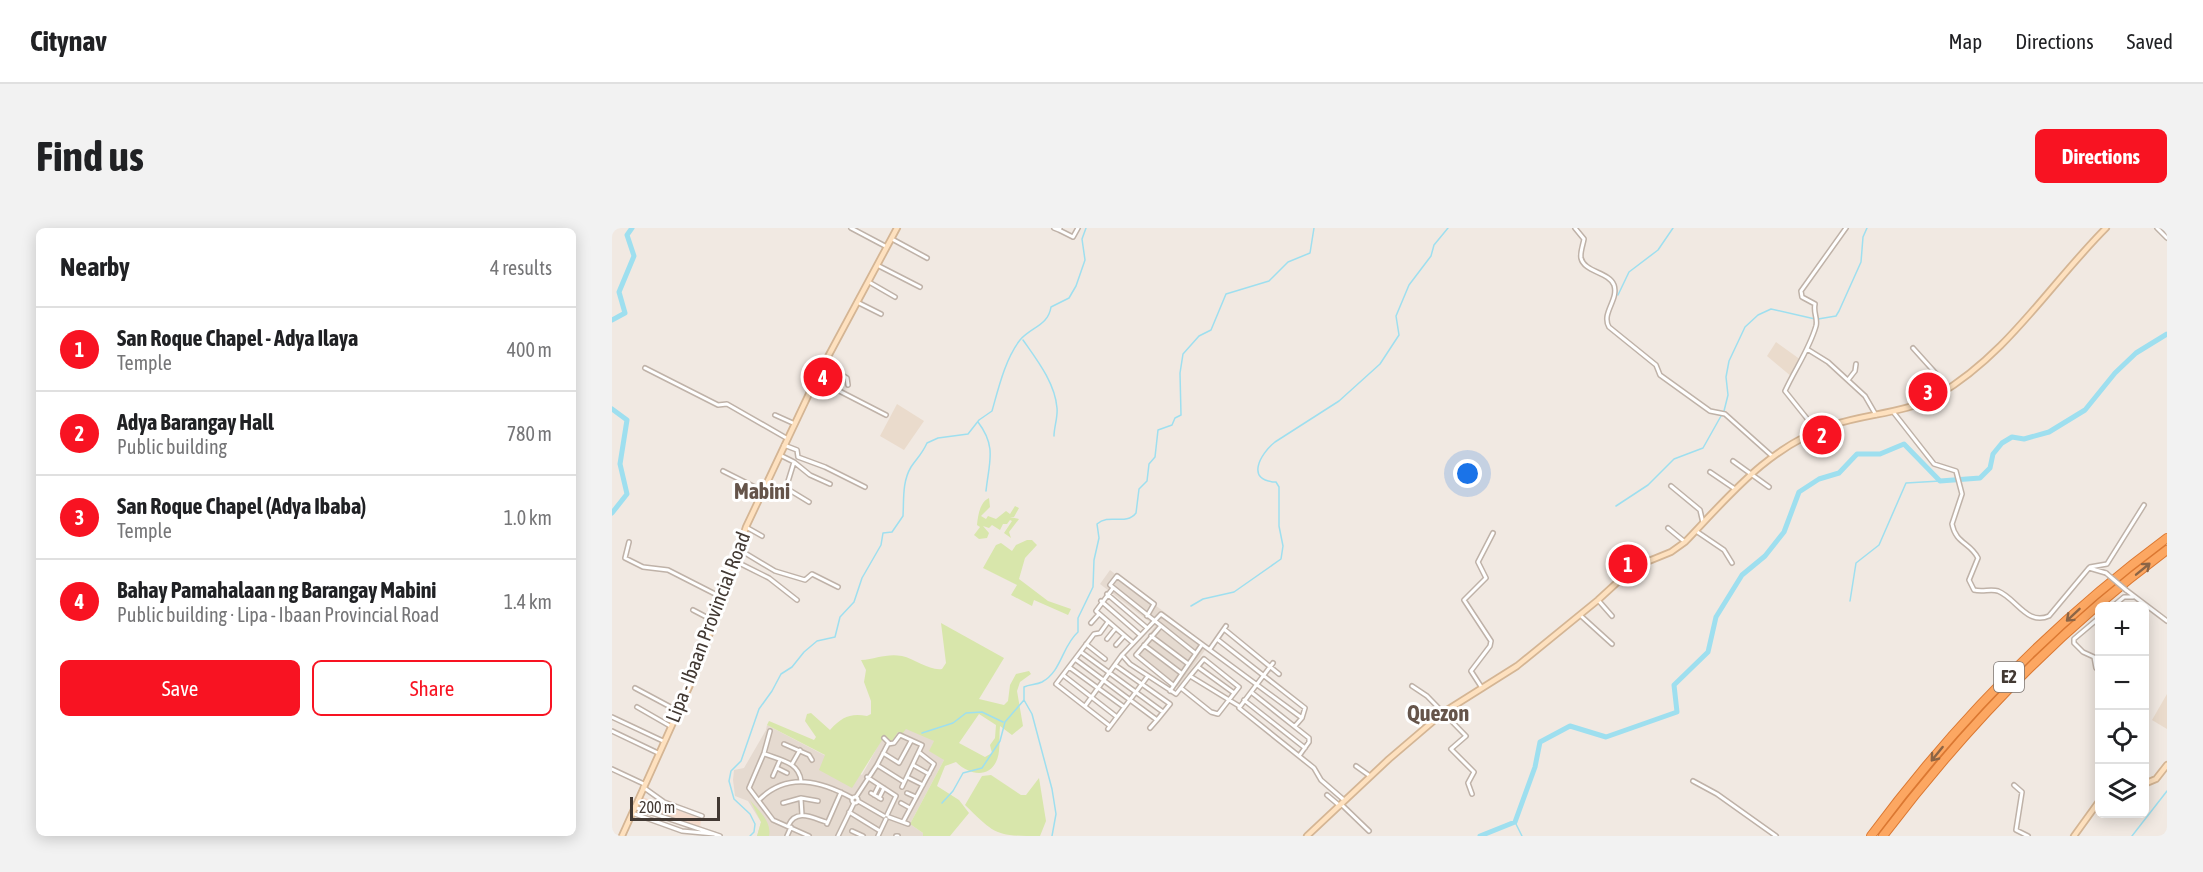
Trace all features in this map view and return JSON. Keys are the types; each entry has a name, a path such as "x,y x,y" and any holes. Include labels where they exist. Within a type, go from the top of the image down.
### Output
{"highway":[{"name":"E2","path":"1871,836 1952,734 2082,606 2167,538"},
{"name":"E2","path":"1883,836 1959,741 2007,691 2090,612 2167,550"}],"street":[{"path":"850,228 885,246"},
{"name":"Lipa - Ibaan Provincial Road","path":"622,836 678,711 723,598 746,527 816,379 885,246 897,228"},
{"path":"1054,228 1073,237 1078,228"},
{"path":"1575,228 1584,239 1581,258 1584,263 1609,279 1614,285 1606,320 1610,327 1656,365 1658,373 1710,411 1725,414 1772,456"},
{"path":"1817,431 1785,391 1807,349 1817,318 1813,312 1814,302 1802,297 1801,291 1846,228"},
{"path":"1307,836 1444,712 1517,666 1598,600 1634,567 1671,552 1685,542 1772,456 1817,431 1846,421 1894,413 1949,388 1996,350 2041,303 2106,228"},
{"path":"2157,228 2167,238"},
{"path":"890,238 927,258"},
{"path":"876,265 920,287"},
{"path":"867,282 895,297"},
{"path":"857,302 881,314"},
{"path":"1913,348 1949,388"},
{"path":"1807,349 1828,362 1865,396 1878,416"},
{"path":"824,364 847,378 848,385"},
{"path":"1848,380 1855,371 1856,364"},
{"path":"645,368 718,405 727,404 788,439"},
{"path":"816,379 886,415"},
{"path":"1894,413 1934,464 1953,468 1957,475 1962,494 1952,524 1958,540 1971,549 1978,558 1969,580 1974,590 1997,591 2032,617 2049,616 2089,568 2108,564 2144,505"},
{"path":"775,415 795,424"},
{"path":"784,445 796,450 798,457 825,467 865,487"},
{"path":"780,455 794,462 810,475 830,484"},
{"path":"1733,461 1769,487"},
{"path":"794,462 786,488 809,502"},
{"path":"723,471 781,494"},
{"path":"1710,472 1736,490"},
{"path":"1671,486 1700,510 1703,523"},
{"path":"746,527 762,536"},
{"path":"1668,528 1685,542"},
{"path":"1695,531 1724,550 1732,563"},
{"path":"1482,688 1471,671 1490,646 1491,641 1464,600 1486,578 1478,562 1493,533"},
{"path":"629,542 625,558 643,567 668,570 723,598"},
{"path":"738,549 776,571 806,580 812,574 838,587"},
{"path":"735,561 769,578 797,600"},
{"path":"2089,568 2106,573 2167,621"},
{"path":"1147,616 1154,604 1119,576 1111,583 1113,588 1152,621 1194,653"},
{"path":"1113,588 1095,609 1132,642"},
{"path":"1107,594 1146,627"},
{"path":"2117,602 2124,597 2135,597"},
{"path":"1598,600 1612,616"},
{"path":"1101,601 1139,634"},
{"path":"693,609 714,621"},
{"path":"1091,623 1098,614"},
{"path":"1085,706 1132,642 1161,614 1201,646 1210,649 1302,718"},
{"path":"1580,615 1612,644"},
{"path":"2095,620 2074,639 2074,643 2083,652 2094,657 2095,662"},
{"path":"1108,622 1086,644 1055,685 1085,706 1109,727 1148,676"},
{"path":"1160,627 1136,656 1173,685"},
{"path":"1107,639 1116,628"},
{"path":"1210,649 1225,628 1280,674"},
{"path":"1116,645 1124,636"},
{"path":"1151,636 1187,663"},
{"path":"1217,639 1305,708 1302,718 1294,726"},
{"path":"1086,644 1106,659"},
{"path":"1143,645 1180,673"},
{"path":"1170,692 1180,673 1201,646"},
{"path":"1081,652 1163,712"},
{"path":"1122,655 1170,692 1176,694"},
{"path":"1075,659 1157,720"},
{"path":"1150,728 1170,704 1176,694 1204,659 1239,685 1218,714 1181,688"},
{"path":"1239,706 1273,663"},
{"path":"1115,665 1170,704"},
{"path":"1069,667 1124,707"},
{"path":"1198,667 1234,693"},
{"path":"1063,675 1117,717"},
{"path":"1190,676 1239,706 1314,768 1321,780 1369,831"},
{"path":"1412,686 1444,712 1466,738 1451,749 1474,772 1468,783 1472,794"},
{"path":"636,688 678,711"},
{"path":"1251,692 1309,738 1299,756"},
{"path":"1244,700 1305,748"},
{"path":"637,707 670,726"},
{"path":"612,717 663,741"},
{"path":"770,730 764,753 748,787 760,799 773,820 809,836"},
{"path":"612,731 658,753"},
{"path":"877,765 903,784 923,745 900,735 894,743 888,743"},
{"path":"884,738 888,743"},
{"path":"899,764 911,741"},
{"path":"840,835 867,777 877,765 888,743"},
{"path":"784,744 800,750 812,760"},
{"path":"792,764 800,750"},
{"path":"764,753 792,764 799,772 801,781"},
{"path":"883,753 903,767"},
{"path":"903,822 934,762 920,753"},
{"path":"773,776 780,760"},
{"path":"913,765 928,774"},
{"path":"2149,782 2157,779 2167,765"},
{"path":"1356,766 1371,777"},
{"path":"777,768 787,773"},
{"path":"612,769 644,786 664,802 702,816"},
{"path":"867,777 896,796"},
{"path":"907,777 923,785"},
{"path":"760,799 777,787 801,781 820,783 842,792 886,817 908,824"},
{"path":"1693,781 1713,792 1776,836"},
{"path":"879,785 872,794 880,799 884,788"},
{"path":"2014,785 2022,792 2016,830 2028,836"},
{"path":"878,836 899,791"},
{"path":"787,836 792,820 802,815 826,823 842,792"},
{"path":"907,793 916,797"},
{"path":"1328,795 1342,804"},
{"path":"801,798 802,815"},
{"path":"783,803 801,798 818,801"},
{"path":"901,803 910,808"},
{"path":"2074,836 2095,807"},
{"path":"633,810 678,824 704,829 720,836"},
{"path":"849,812 880,831"},
{"path":"852,836 853,831 863,836"}],"shaded area":[{"path":"1776,342 1801,360 1792,377 1767,356"},
{"path":"897,404 924,421 904,450 880,436"},
{"path":"1110,570 1208,646 1178,687 1135,654 1155,626 1100,584"},
{"path":"2167,694 2167,729 2152,720"},
{"path":"888,712 934,741 944,760 910,824 923,833 923,836 757,836 761,822 748,801 735,796 733,780 734,770 744,768 767,725 862,775 889,726"},
{"path":"640,796 701,819 700,828 678,824 635,807"}],"green space":[{"path":"989,498 990,507 981,516 986,519 988,516 996,519 1006,511 1010,514 1015,506 1019,508 1014,517 1010,517 1019,519 1009,532 1011,538 1004,533 1012,521 1010,520 1007,524 1003,524 1000,530 992,525 989,528 983,526 989,533 987,538 979,539 974,535 980,527 977,525 980,509 983,502"},
{"path":"1032,540 1037,545 1025,558 1019,579 1048,601 1071,609 1068,615 1034,600 1032,606 1011,595 1017,585 983,568 996,545 1001,543 1012,551 1016,545"},
{"path":"941,623 1004,658 979,699 1004,705 1008,701 1010,685 1016,674 1029,671 1031,674 1020,682 1017,691 1023,726 1012,735 1000,726 999,751 993,766 988,771 976,773 956,762 945,766 937,786 959,800 969,813 950,836 923,836 923,833 910,824 944,760 929,751 934,741 906,729 902,734 898,732 892,741 884,737 852,788 819,770 825,755 767,725 769,721 814,740 816,737 805,721 807,714 811,713 830,730 847,717 871,714 871,701 864,682 866,670 861,660 897,655 937,669 942,669 946,663","holes":["979,714 996,725 995,738 990,745 992,753 985,757 959,743"]},
{"path":"991,775 1021,795 1026,795 1039,778 1046,821 1040,836 997,832 965,805 982,776"},
{"path":"750,800 767,821 769,836 757,836 761,822"}],"waterway":[{"path":"612,320 625,313 619,292 634,256 627,235 632,228"},
{"path":"750,836 754,832 755,824 750,814 734,799 729,781 731,771 741,761 759,709 781,674 792,667 804,652 817,641 835,637 840,617 854,602 862,578 881,545 883,533 892,532 903,516 906,479 927,443 938,438 968,434 979,420 992,411 1010,356 1020,340 1046,318 1051,307 1069,298 1085,260 1082,239 1086,228"},
{"path":"1052,836 1056,814 1052,789 1032,714 1024,700 1024,687 1040,683 1054,672 1068,644 1078,632 1078,618 1093,587 1094,560 1099,538 1097,524 1107,519 1127,519 1136,513 1139,489 1147,481 1149,464 1155,457 1158,430 1172,425 1175,418 1181,415 1180,373 1183,354 1199,336 1211,330 1226,294 1269,281 1288,262 1310,253 1314,228"},
{"path":"1191,606 1203,599 1234,592 1281,559 1283,546 1279,526 1279,487 1276,482 1266,480 1258,472 1258,466 1264,453 1275,442 1339,401 1380,364 1399,335 1396,316 1409,285 1431,256 1434,245 1448,228"},
{"path":"1618,295 1629,272 1658,250 1673,228"},
{"path":"1818,319 1836,316 1839,311 1861,262 1863,237 1867,228"},
{"path":"1724,411 1728,395 1726,377 1729,361 1745,327 1758,315 1771,309 1815,319"},
{"path":"1480,836 1515,822 1535,767 1540,742 1570,726 1606,737 1677,712 1674,685 1708,652 1716,617 1742,575 1765,556 1784,532 1799,492 1819,479 1839,473 1857,454 1880,454 1904,444 1940,481 1980,478 1990,468 1993,454 2002,443 2012,437 2024,439 2049,432 2085,410 2115,373 2136,353 2167,334"},
{"path":"1023,340 1044,372 1056,399 1054,436"},
{"path":"612,409 627,420 620,464 627,494 612,513"},
{"path":"1616,506 1648,485 1674,459 1703,448 1721,416"},
{"path":"978,422 990,447 986,491"},
{"path":"1850,601 1856,563 1879,545 1906,483 1940,481"},
{"path":"942,803 953,791 963,773 982,768 1000,741 1005,722 1024,700"},
{"path":"922,733 953,723 966,713 982,712 1003,722"},
{"path":"2132,836 2167,791"},
{"path":"1515,822 1522,836"}],"place":[{"name":"Bahay Pamahalaan ng Barangay Mabini","path":"823,377"},
{"name":"San Roque Chapel (Adya Ibaba)","path":"1928,392"},
{"name":"Adya Barangay Hall","path":"1822,435"},
{"name":"San Roque Chapel - Adya Ilaya","path":"1628,564"}],"district":[{"name":"Mabini","path":"762,491"},
{"name":"Quezon","path":"1438,713"}]}
